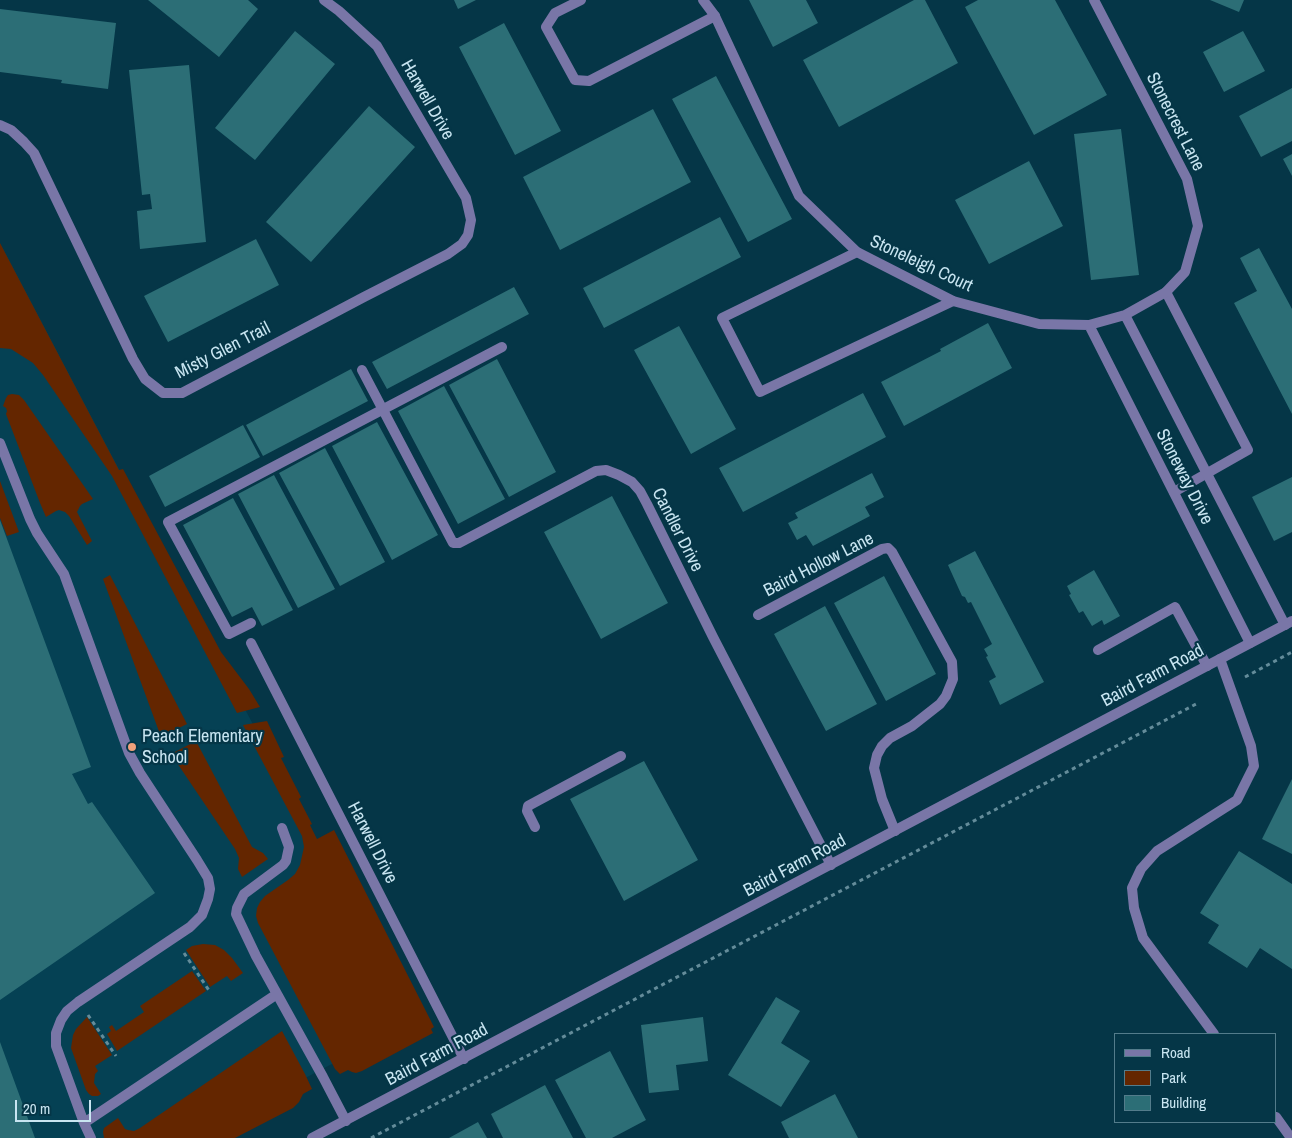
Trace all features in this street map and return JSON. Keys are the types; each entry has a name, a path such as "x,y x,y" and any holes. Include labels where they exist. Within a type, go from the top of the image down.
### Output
{"street":[{"name":"Harwell Drive","path":"324,0 339,11 377,46 466,198 471,220 468,235"},
{"path":"581,0 556,13 546,27 575,80 589,81 715,16"},
{"name":"Stoneleigh Court","path":"703,0 715,16 799,196 856,252 953,301 1039,324 1089,325"},
{"name":"Stonecrest Lane","path":"1089,325 1125,315 1166,292 1185,272 1198,226 1187,179 1094,0"},
{"name":"Misty Glen Trail","path":"0,125 10,130 34,153 133,359 145,379 162,393 182,393 448,254 462,244 468,235"},
{"path":"856,252 722,318 760,392 953,301"},
{"path":"1166,292 1248,450 1174,492"},
{"name":"Stoneway Drive","path":"1125,315 1207,474 1288,623"},
{"name":"Stoneway Drive","path":"1089,325 1250,643"},
{"path":"251,623 229,634 168,522 502,347"},
{"name":"Candler Drive","path":"362,370 453,542 459,543 596,471 606,470 632,482 640,491 647,504 713,637 832,865"},
{"path":"0,443 30,520 64,574 129,754 208,878 210,889 202,915 190,927 78,1002 61,1020 56,1033 56,1046 91,1138"},
{"name":"Baird Hollow Lane","path":"758,615 882,549 888,548 892,552 952,662 953,679 946,696 940,704 912,726 890,738 877,754 874,768 882,799 895,831"},
{"path":"1098,650 1175,607 1207,666"},
{"name":"Baird Farm Road","path":"312,1138 1288,623"},
{"name":"Harwell Drive","path":"251,643 464,1059"},
{"path":"1213,1033 1143,938 1134,908 1132,888 1141,869 1157,851 1237,800 1254,766 1251,746 1220,659"},
{"path":"535,827 527,811 528,806 621,756"},
{"path":"282,828 289,846 286,861 244,894 236,914 256,956 324,1077 346,1121"},
{"path":"84,1123 277,994"},
{"path":"1277,1118 1291,1138"}],"path":[{"path":"1244,678 1292,652"},
{"path":"372,1138 1198,703"},
{"path":"174,938 210,992"},
{"path":"78,1002 116,1056"}],"shaded area":[{"name":"Peach Elementary School","path":"0,243 410,1023 191,1138 0,1138"}],"green space":[{"path":"0,243 119,470 123,469 221,652 260,707 237,713 112,476 33,363 11,349 0,348"},
{"path":"8,395 19,395 24,400 93,499 82,504 77,512 92,541 87,545 65,512 59,510 46,517 6,414 6,408 3,406"},
{"path":"0,481 19,532 7,536 0,518"},
{"path":"110,575 187,724 161,737 103,579"},
{"path":"267,721 284,757 281,758 301,797 299,799 312,824 310,825 317,839 334,830 434,1027 431,1029 433,1033 356,1073 348,1070 340,1074 335,1069 256,916 257,908 265,896 295,874 300,865 304,847 302,836 243,725"},
{"path":"196,741 252,847 263,853 268,859 242,877 238,869 239,858 235,849 171,754"},
{"path":"203,944 215,945 224,950 243,973 231,981 227,976 210,987 186,950 192,946"},
{"path":"192,971 206,991 117,1051 107,1034 111,1031 109,1027 112,1025 116,1031 144,1012 140,1006"},
{"path":"87,1017 112,1055 95,1066 98,1071 95,1074 94,1083 101,1094 98,1096 92,1096 86,1090 71,1048 76,1029"},
{"path":"282,1031 312,1089 303,1094 293,1108 235,1138 104,1138 104,1128 118,1118 125,1129 134,1131 140,1128"}],"building":[{"path":"148,0 248,0 258,9 219,57"},
{"path":"454,0 476,0 458,9"},
{"path":"749,0 806,0 818,23 773,47"},
{"path":"914,0 925,0 958,63 839,127 803,60"},
{"path":"978,0 1055,0 1107,95 1034,135 965,7"},
{"path":"1210,0 1244,0 1239,12"},
{"path":"0,9 116,23 108,89 61,83 62,80 0,72"},
{"path":"504,23 561,131 515,155 459,47"},
{"path":"295,31 335,64 255,160 215,128"},
{"path":"1243,31 1265,71 1224,92 1203,52"},
{"path":"189,65 206,242 140,249 137,211 152,209 150,194 142,195 129,70"},
{"path":"716,76 792,219 748,242 672,99"},
{"path":"1292,88 1292,141 1261,157 1239,116"},
{"path":"369,106 415,147 311,262 266,222"},
{"path":"653,109 691,182 560,250 523,177"},
{"path":"1121,129 1139,275 1091,280 1074,134"},
{"path":"1292,154 1292,176 1283,159"},
{"path":"1029,161 1063,226 989,264 955,200"},
{"path":"720,217 741,257 604,328 583,288"},
{"path":"256,239 279,285 168,342 144,296"},
{"path":"1259,248 1292,309 1292,414 1234,303 1257,291 1240,258"},
{"path":"514,287 529,314 387,389 372,362"},
{"path":"988,323 1012,368 904,426 881,382 941,351 940,349"},
{"path":"679,326 736,429 691,454 634,350"},
{"path":"497,359 556,472 509,497 449,385"},
{"path":"351,369 368,401 263,456 246,425"},
{"path":"444,386 505,499 458,524 398,411"},
{"path":"863,393 886,437 743,512 719,468"},
{"path":"377,422 438,535 392,560 332,446"},
{"path":"243,425 260,457 165,507 149,476"},
{"path":"325,448 385,562 340,586 279,473"},
{"path":"872,473 884,497 865,507 870,516 813,546 806,535 797,540 788,523 798,518 795,513"},
{"path":"274,475 335,589 298,608 238,494"},
{"path":"1292,477 1292,532 1274,541 1252,497"},
{"path":"612,496 668,603 601,639 544,532"},
{"path":"233,498 293,610 262,626 252,607 232,617 183,525"},
{"path":"0,520 91,767 72,774 88,804 92,802 155,893 0,1000"},
{"path":"975,551 1044,682 1000,705 989,681 996,677 984,649 992,644 971,602 968,603 965,597 962,596 948,565"},
{"path":"1094,570 1120,616 1104,625 1102,620 1092,626 1083,611 1079,613 1069,595 1071,594 1067,586"},
{"path":"884,576 936,674 886,701 834,603"},
{"path":"825,606 877,704 826,731 774,634"},
{"path":"644,761 698,860 624,901 570,799"},
{"path":"1292,779 1292,854 1262,839"},
{"path":"1239,851 1292,884 1292,969 1260,948 1247,968 1208,943 1219,925 1200,913"},
{"path":"776,997 800,1011 781,1043 810,1061 781,1107 728,1075"},
{"path":"703,1017 708,1061 676,1065 679,1090 649,1093 641,1025"},
{"path":"0,1042 35,1138 0,1138"},
{"path":"610,1051 646,1120 612,1138 586,1138 555,1080"},
{"path":"545,1085 573,1138 503,1138 491,1114"},
{"path":"835,1094 858,1138 789,1138 781,1122"},
{"path":"478,1122 487,1138 449,1138"}],"place":[{"name":"Peach Elementary School","path":"132,747"}]}
